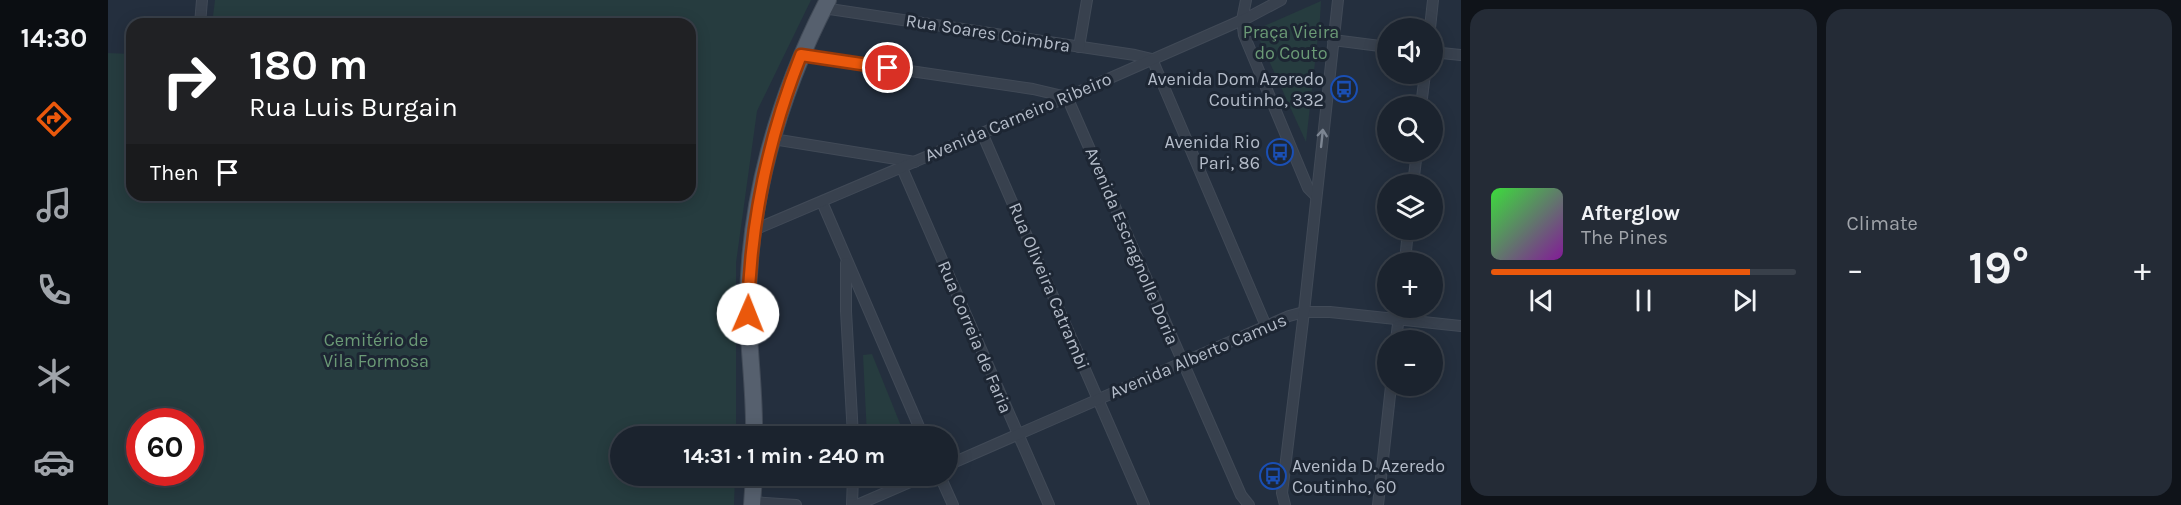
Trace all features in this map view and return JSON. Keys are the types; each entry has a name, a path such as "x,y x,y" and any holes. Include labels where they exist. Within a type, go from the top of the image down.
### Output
{"main road":[{"path":"754,426 748,314 754,230 783,100 801,55 826,4"},
{"path":"752,503 753,486"}],"street":[{"path":"200,18 202,0"},
{"path":"1079,47 1087,0"},
{"path":"1246,0 1242,20 1244,34 1308,188 1316,196"},
{"name":"Avenida Carneiro Ribeiro","path":"754,230 1067,97 1242,20 1281,0"},
{"path":"1285,505 1282,493 1338,0"},
{"path":"1431,18 1433,0"},
{"name":"Rua Soares Coimbra","path":"826,4 1152,59"},
{"path":"1333,40 1377,46"},
{"path":"1443,53 1461,55"},
{"path":"801,55 1033,89 1067,97"},
{"path":"1152,59 1266,326"},
{"name":"Avenida Escragnolle Doria","path":"1067,97 1240,500 1249,505"},
{"name":"Rua Oliveira Catrambi","path":"982,133 1144,505"},
{"path":"773,139 915,162"},
{"name":"Rua Correia de Faria","path":"902,168 1048,505"},
{"path":"822,202 919,426"},
{"path":"846,258 846,311 852,426"},
{"name":"Avenida Alberto Camus","path":"958,461 1182,362 1304,312 1330,312 1461,326"},
{"path":"1397,330 1398,320"},
{"path":"1378,505 1390,396"},
{"path":"852,505 853,486"},
{"path":"859,505 902,486"},
{"path":"944,486 952,505"},
{"path":"1275,505 1282,493"},
{"path":"752,503 796,505"}],"green space":[{"name":"Cemitério de Vila Formosa","path":"215,0 811,0 757,111 736,263 736,426 610,426 610,486 735,486 734,505 108,505 108,53 126,54 126,201 696,201 696,18 213,18"},
{"name":"Praça Vieira do Couto","path":"1321,1 1320,18 1306,142 1255,30"},
{"path":"872,354 901,426 867,426 863,355"}],"place":[{"name":"Avenida Dom Azeredo Coutinho, 332","path":"1344,89"},
{"name":"Avenida Rio Pari, 86","path":"1280,152"},
{"name":"Avenida D. Azeredo Coutinho, 60","path":"1273,476"}],"route":[{"path":"748,314 754,230 768,155 783,100 801,55 888,68"}]}
